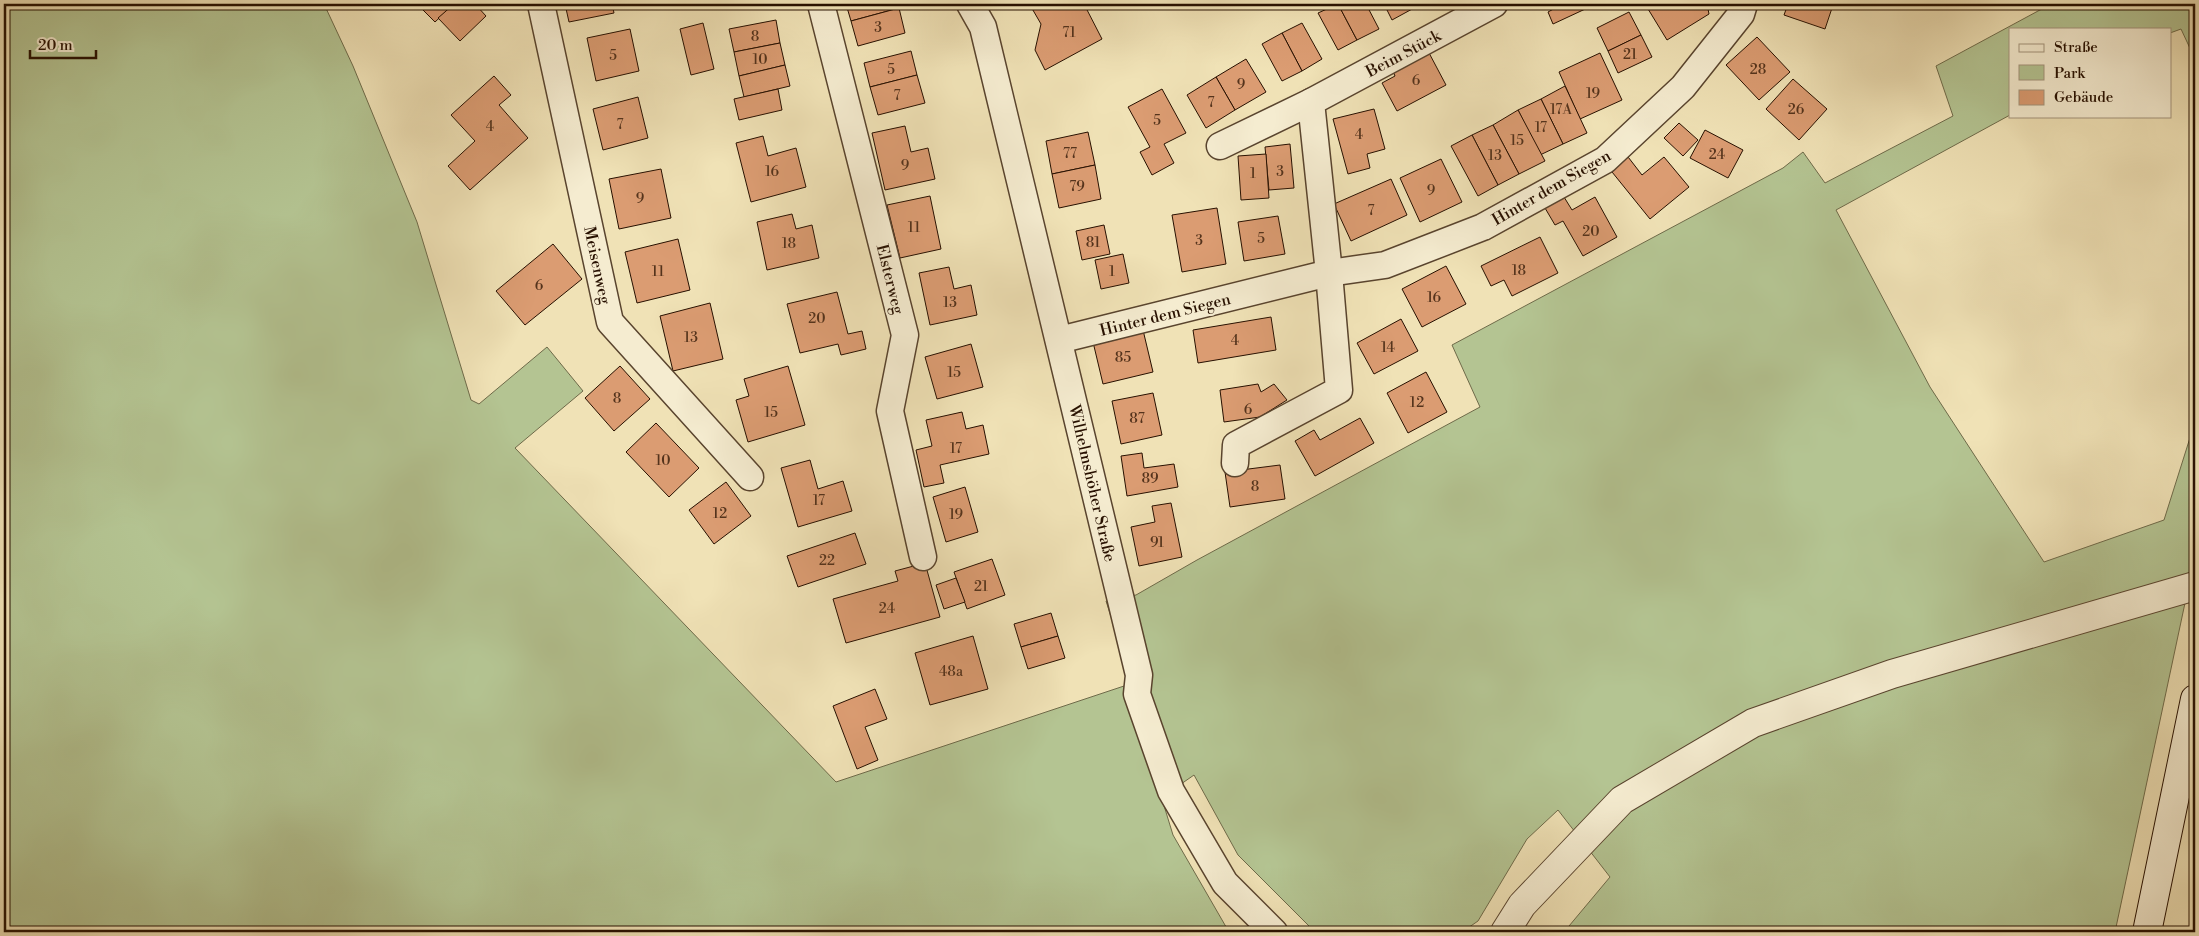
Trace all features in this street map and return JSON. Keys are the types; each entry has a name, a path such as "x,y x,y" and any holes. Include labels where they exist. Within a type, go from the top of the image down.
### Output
{"street":[{"name":"Meisenweg","path":"541,4 610,322 750,477"},
{"name":"Elsterweg","path":"821,4 905,335 890,411 923,557"},
{"name":"Wilhelmshöher Straße","path":"970,4 983,26 1059,340 1139,675 1137,694 1171,791 1225,883 1274,932"},
{"name":"Beim Stück","path":"1220,146 1311,102 1494,4"},
{"name":"Hinter dem Siegen","path":"1059,340 1329,273 1385,265 1483,227 1605,160 1683,87 1741,14 1744,4"},
{"path":"1236,463 1236,445 1339,390 1311,102"},
{"path":"1505,932 1522,905 1622,800 1753,723 1892,674 2195,586"},
{"path":"2147,932 2195,702"}],"green space":[{"path":"4,4 324,4 353,66 417,222 471,400 479,404 547,347 583,391 515,448 836,782 1127,685 1173,835 1229,932 4,932"},
{"path":"2051,4 2195,4 2195,59 2181,29 2172,32 2172,28 2009,28 2009,116 1836,210 1930,387 2044,562 2164,520 2195,422 2195,556 2115,932 1564,932 1610,877 1558,810 1527,839 1478,921 1462,932 1315,932 1238,855 1194,775 1171,791 1146,725 1106,601 1136,595 1480,407 1452,345 1783,168 1803,152 1825,183 1953,116 1936,66"}],"building":[{"path":"417,4 454,4 435,22"},
{"path":"454,4 475,4 486,16 460,41 438,18"},
{"path":"565,4 612,4 614,13 569,22"},
{"path":"846,4 898,4 899,8 851,21"},
{"path":"1084,4 1102,39 1045,70 1035,50 1041,24 1030,5"},
{"path":"1338,4 1357,40 1338,50 1318,13"},
{"path":"1338,4 1366,4 1379,29 1357,40"},
{"path":"1384,4 1412,4 1414,8 1392,20"},
{"path":"1558,4 1596,4 1553,24 1548,12 1559,6"},
{"path":"1645,4 1707,4 1709,14 1667,40"},
{"path":"1788,4 1820,4 1832,8 1825,29 1784,15"},
{"path":"899,8 905,33 858,46 851,21"},
{"path":"1629,12 1641,35 1608,51 1597,28"},
{"path":"776,20 780,43 734,52 729,29"},
{"path":"703,23 714,69 691,75 680,29"},
{"path":"1302,23 1322,59 1302,71 1282,33"},
{"path":"630,29 639,71 596,81 587,38"},
{"path":"1282,33 1302,71 1282,81 1262,44"},
{"path":"1641,35 1652,57 1618,73 1608,51"},
{"path":"1757,37 1790,72 1759,100 1726,65"},
{"path":"780,43 785,65 739,76 734,52"},
{"path":"911,51 917,75 870,87 864,63"},
{"path":"1428,51 1446,85 1397,111 1382,83 1395,76 1392,69"},
{"path":"1600,53 1622,100 1580,119 1559,72"},
{"path":"1246,59 1266,92 1235,110 1216,77"},
{"path":"785,65 790,86 744,97 739,76"},
{"path":"917,75 925,103 878,115 870,87"},
{"path":"494,76 511,95 499,105 528,138 470,190 448,166 475,141 451,115"},
{"path":"1216,77 1235,110 1206,128 1187,95"},
{"path":"1793,79 1827,109 1799,140 1766,109"},
{"path":"1565,86 1587,133 1563,144 1541,99"},
{"path":"778,89 782,110 739,120 734,99"},
{"path":"1162,89 1186,133 1164,144 1174,163 1152,175 1140,152 1150,147 1128,107"},
{"path":"638,97 648,138 603,150 593,109"},
{"path":"1541,99 1563,144 1540,155 1518,110"},
{"path":"1374,109 1385,149 1367,154 1370,168 1348,174 1333,119"},
{"path":"1518,110 1545,161 1519,174 1493,125"},
{"path":"1679,123 1698,140 1683,156 1664,138"},
{"path":"1493,125 1519,174 1498,185 1472,135"},
{"path":"905,126 911,152 928,148 935,179 885,190 872,133"},
{"path":"1705,130 1743,150 1728,178 1690,158"},
{"path":"1088,132 1095,165 1052,174 1046,141"},
{"path":"1472,135 1498,185 1478,196 1451,146"},
{"path":"763,136 768,156 796,148 806,187 751,202 736,143"},
{"path":"1290,144 1294,188 1269,190 1265,147"},
{"path":"1625,153 1642,175 1664,157 1689,187 1650,219 1608,167"},
{"path":"1266,154 1269,198 1241,200 1238,156"},
{"path":"1441,159 1462,202 1420,222 1400,178"},
{"path":"1095,165 1101,199 1059,208 1052,174"},
{"path":"661,169 671,218 619,229 609,179"},
{"path":"1391,179 1407,215 1351,241 1334,204"},
{"path":"930,196 941,249 900,258 887,205"},
{"path":"1564,197 1572,210 1595,197 1617,237 1583,256 1563,221 1555,225 1545,208"},
{"path":"1217,208 1226,264 1182,272 1172,215"},
{"path":"792,214 796,229 812,225 819,258 767,270 757,222"},
{"path":"1278,216 1285,254 1244,261 1238,222"},
{"path":"1104,225 1110,254 1082,260 1076,231"},
{"path":"1540,237 1558,273 1512,296 1504,280 1491,286 1481,266"},
{"path":"678,239 690,290 637,303 625,252"},
{"path":"553,244 582,279 525,325 496,291"},
{"path":"1123,254 1129,283 1101,289 1095,260"},
{"path":"1446,266 1466,304 1422,327 1402,289"},
{"path":"949,267 954,289 971,285 977,315 930,325 919,273"},
{"path":"837,292 848,334 862,331 866,349 841,355 838,344 800,353 787,304"},
{"path":"710,303 723,359 673,371 660,316"},
{"path":"1271,317 1276,350 1198,363 1193,330"},
{"path":"1401,319 1418,351 1374,374 1357,343"},
{"path":"1143,330 1153,372 1103,384 1093,342"},
{"path":"971,344 983,387 937,399 925,357"},
{"path":"620,366 650,399 614,431 585,398"},
{"path":"788,366 805,425 748,442 736,400 749,396 744,379"},
{"path":"1426,372 1447,412 1408,433 1387,393"},
{"path":"1258,384 1261,392 1274,384 1287,400 1260,417 1224,422 1220,390"},
{"path":"1153,393 1162,435 1121,444 1112,401"},
{"path":"962,412 966,429 983,425 989,454 940,465 944,483 924,487 916,450 932,446 926,420"},
{"path":"1360,418 1374,443 1315,476 1295,441 1314,430 1320,440"},
{"path":"656,423 699,468 669,497 626,452"},
{"path":"1142,453 1144,468 1174,464 1178,487 1127,496 1121,456"},
{"path":"810,460 818,489 843,481 852,511 798,527 781,468"},
{"path":"1280,465 1285,499 1230,507 1225,472"},
{"path":"726,482 751,516 714,544 689,510"},
{"path":"965,487 978,532 946,542 933,497"},
{"path":"1171,503 1182,557 1139,566 1131,527 1155,522 1152,506"},
{"path":"855,533 866,564 798,587 787,556"},
{"path":"992,559 1005,595 967,609 954,572"},
{"path":"925,563 940,617 846,643 833,599 898,581 895,571"},
{"path":"956,578 965,602 944,609 936,585"},
{"path":"1051,613 1058,636 1021,647 1014,624"},
{"path":"973,636 988,689 930,705 915,653"},
{"path":"1058,636 1065,658 1028,669 1021,647"},
{"path":"875,689 887,719 865,727 878,760 857,769 833,706"}]}
